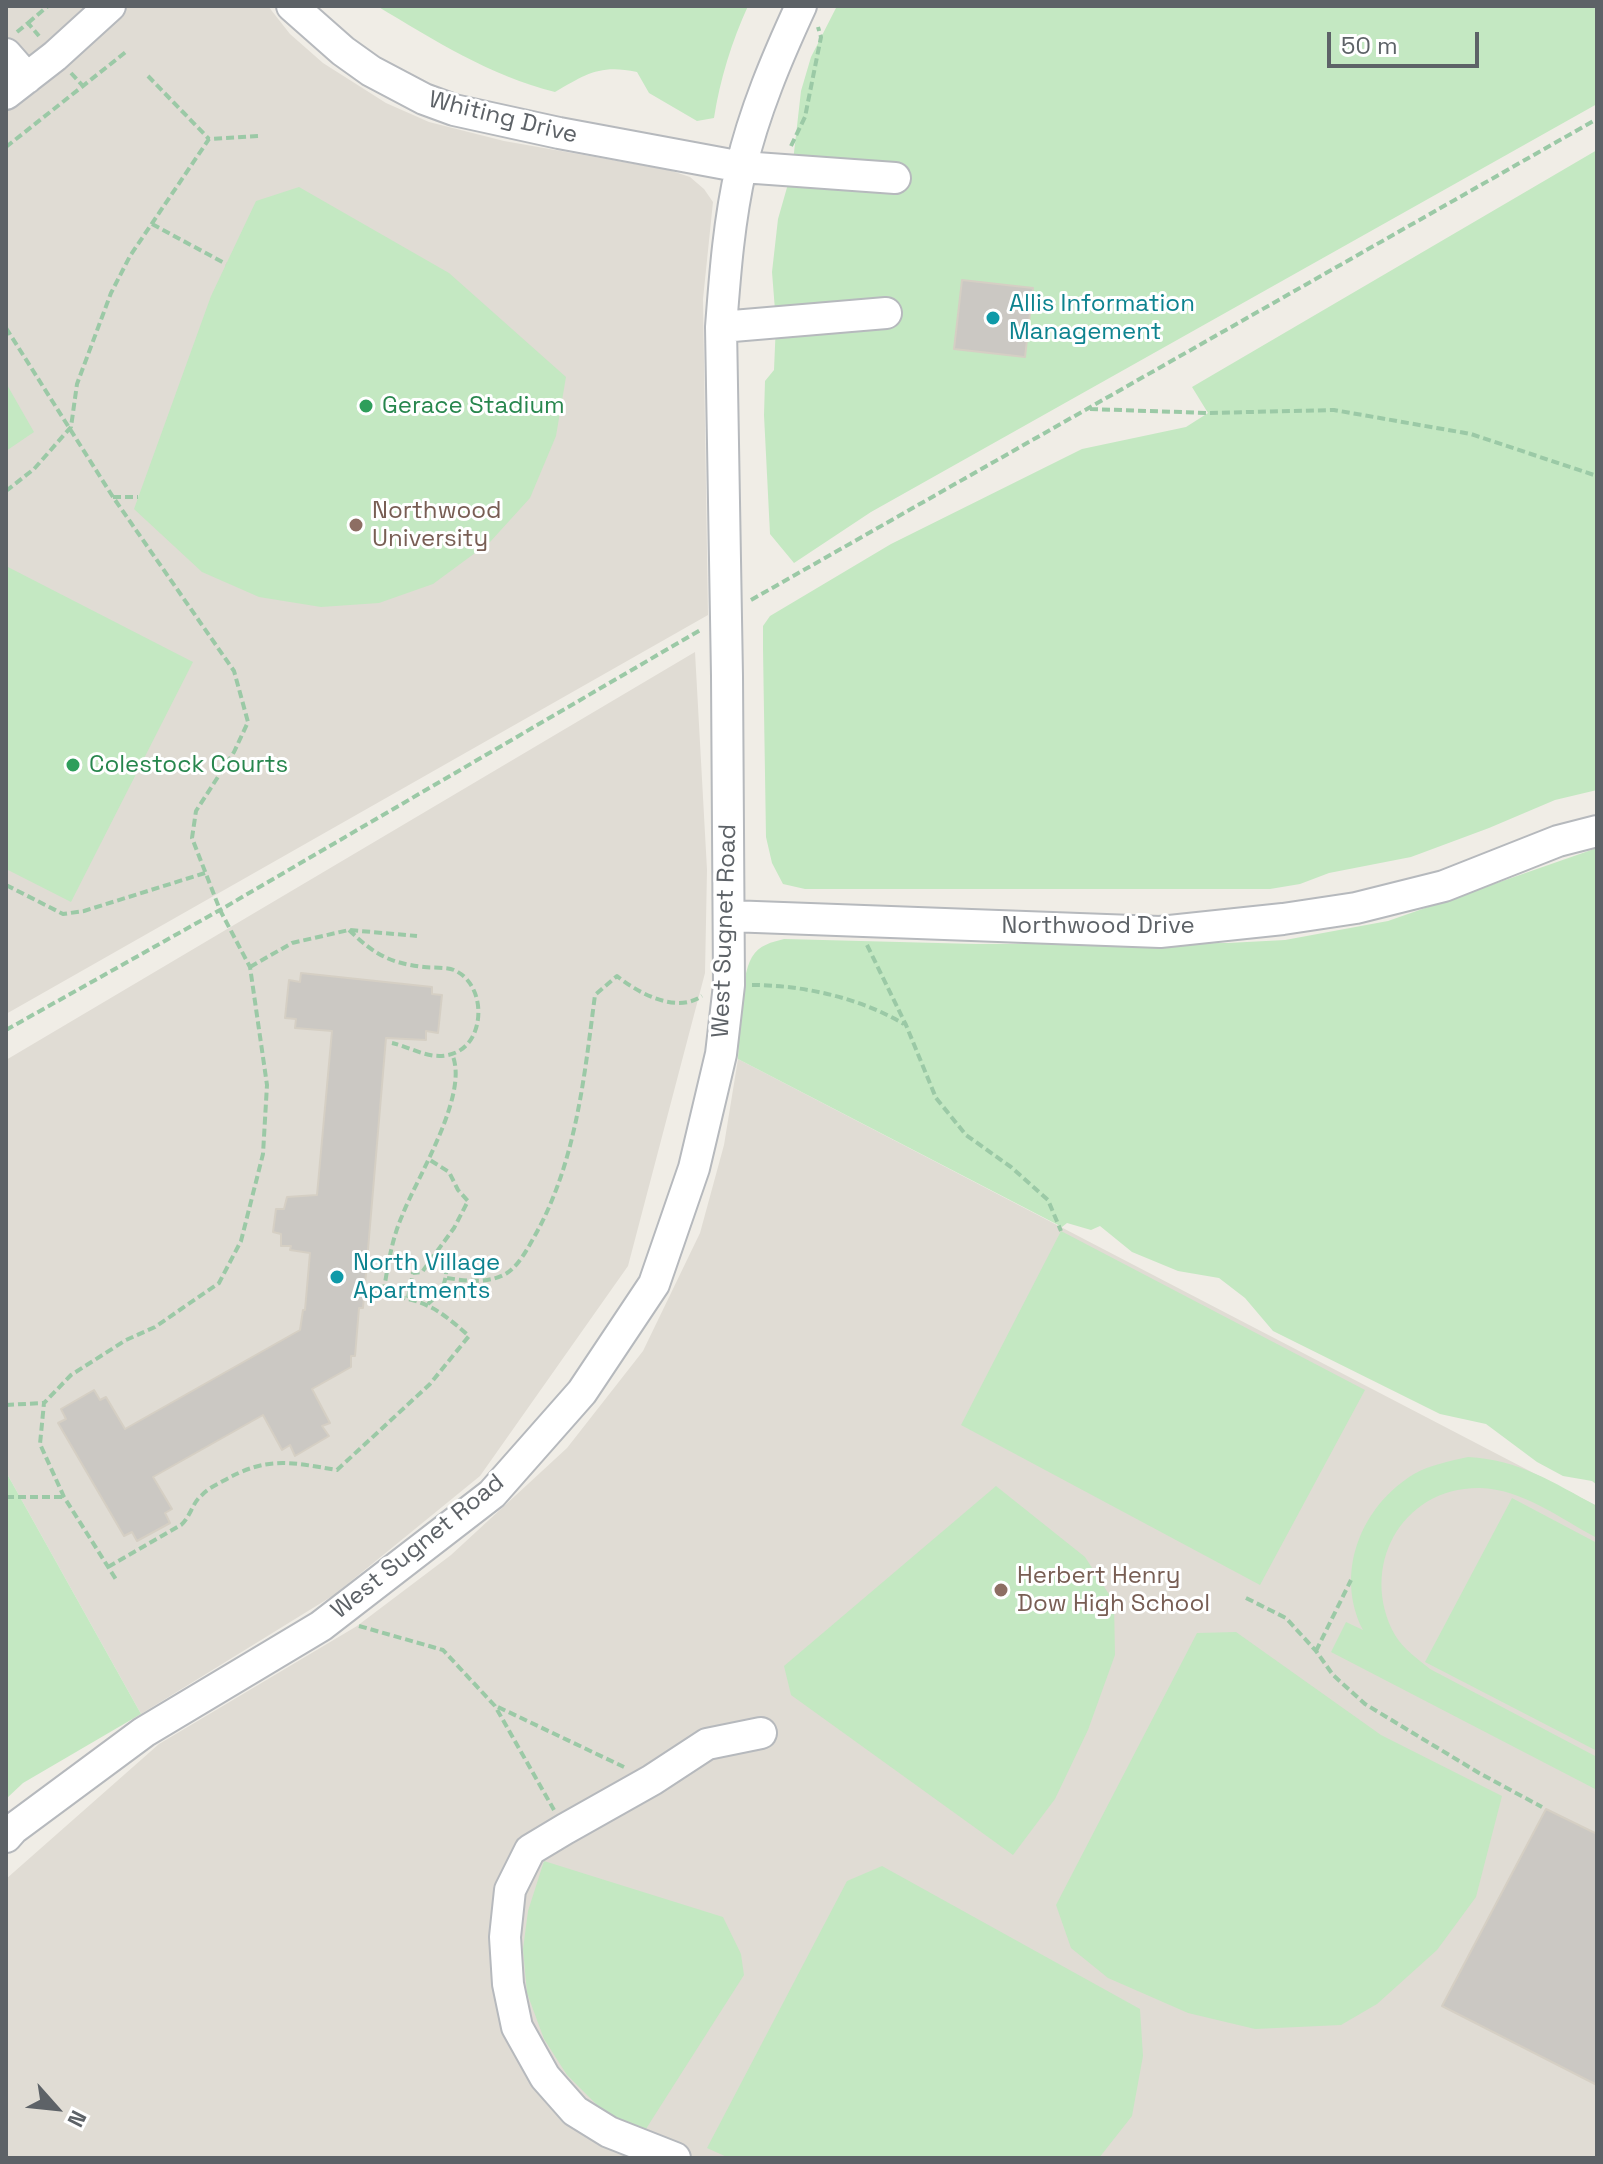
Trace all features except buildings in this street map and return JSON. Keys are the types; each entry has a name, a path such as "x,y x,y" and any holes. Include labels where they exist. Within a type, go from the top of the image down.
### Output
{"street":[{"path":"6,54 16,86 55,56 110,6"},
{"name":"Whiting Drive","path":"292,6 371,71 414,94 454,110 742,167 895,178"},
{"name":"West Sugnet Road","path":"6,1837 144,1732 321,1626 492,1494 582,1392 654,1284 694,1168 721,1054 718,986 729,916 721,327 732,217 742,167 780,50 809,14"},
{"path":"721,327 886,313"},
{"name":"Northwood Drive","path":"729,916 1160,932 1356,908 1444,886 1558,841 1597,831"},
{"path":"675,2158 609,2132 575,2111 545,2077 517,2027 508,1984 505,1937 510,1890 530,1850 652,1780 707,1744 761,1733"}],"path":[{"path":"28,23 48,6"},
{"path":"780,169 805,117 821,37 809,14"},
{"path":"6,147 127,51"},
{"path":"148,76 209,139 259,136"},
{"path":"6,1030 220,910 726,614 1597,119"},
{"path":"6,491 34,469 71,427 77,384 111,293 152,224 209,139"},
{"path":"152,224 226,264"},
{"path":"6,328 113,497 234,671 248,722 234,752 196,811 192,838 220,910 250,967 267,1085 263,1154 241,1241 219,1283 155,1327 126,1340 71,1375 44,1403 40,1444 64,1497 117,1581"},
{"path":"1087,409 1208,413 1334,410 1471,434 1597,476"},
{"path":"113,497 138,497"},
{"path":"6,885 63,914 84,911 205,873"},
{"path":"856,921 906,1025 936,1098 966,1135 1011,1167 1048,1200 1061,1231"},
{"path":"250,967 292,943 349,930 417,936"},
{"path":"349,930 365,946 384,958 398,964 455,970 474,990 479,1005 474,1034 464,1048 434,1057 392,1043"},
{"path":"447,1278 483,1281 500,1276 511,1270 539,1228 561,1175 579,1112 595,995 617,976 634,990 667,1001 694,1001 718,986 786,986 880,1010 906,1025"},
{"path":"108,1567 181,1525 190,1517 203,1492 250,1467 270,1462 337,1470 430,1384 469,1336 436,1308 408,1298 383,1294 401,1216 430,1160 450,1103 458,1066 452,1054"},
{"path":"408,1298 413,1273 422,1272 454,1228 468,1201 449,1172 430,1160"},
{"path":"427,1304 440,1293 447,1278 446,1266 434,1255"},
{"path":"6,1405 44,1403"},
{"path":"6,1497 64,1497"},
{"path":"1316,1651 1351,1580"},
{"path":"1246,1598 1286,1618 1333,1675 1365,1704 1542,1807"},
{"path":"321,1626 357,1626 443,1650 495,1706 565,1829"},
{"path":"495,1706 652,1780"}],"shaded area":[{"name":"Northwood University","path":"6,6 268,6 290,34 323,63 386,103 429,122 504,141 669,170 690,177 713,202 703,299 708,615 6,1014"},
{"path":"695,652 707,870 705,973 628,1266 480,1476 334,1595 141,1714 6,1472 6,1060"},
{"name":"Herbert Henry Dow High School","path":"738,1059 1597,1506 1597,2158 6,2158 6,1879 159,1744 357,1626 451,1555 567,1448 643,1351 700,1233 724,1145"}],"green space":[{"path":"377,6 748,6 727,60 714,118 697,121 649,93 637,72 613,69 594,72 555,92 485,67"},
{"path":"837,6 1597,6 1597,104 871,512 794,563 770,534 764,415 765,381 774,370 776,323 772,272 778,219 792,170 801,91 811,57"},
{"path":"1597,150 1597,790 1555,800 1411,857 1329,873 1300,884 1270,889 805,889 783,884 772,863 766,837 763,626 770,616 891,544 1082,449 1186,427 1208,413 1192,387"},
{"name":"Gerace Stadium","path":"299,187 449,273 566,377 556,436 530,498 490,542 433,584 379,603 321,607 259,597 202,572 134,509 211,296 256,201"},
{"path":"6,383 34,432 6,451"},
{"name":"Colestock Courts","path":"6,566 193,662 71,902 6,869"},
{"path":"1597,848 1597,1485 1592,1481 1563,1476 1537,1462 1486,1424 1440,1414 1273,1331 1245,1298 1219,1278 1178,1271 1132,1252 1100,1226 1091,1230 1067,1223 1062,1227 738,1059 748,966 758,950 784,939 976,944 1285,940 1388,921"},
{"path":"1061,1231 1365,1390 1260,1585 961,1425"},
{"path":"1468,1457 1520,1467 1597,1506 1597,1538 1541,1506 1496,1490 1452,1491 1428,1501 1409,1516 1394,1536 1385,1559 1382,1584 1385,1609 1395,1635 1411,1654 1430,1669 1597,1757 1597,1790 1331,1652 1346,1622 1363,1630 1351,1586 1352,1564 1367,1522 1395,1488 1414,1474"},
{"path":"6,1472 141,1714 23,1783 6,1799"},
{"path":"996,1486 1085,1557 1114,1602 1115,1655 1088,1730 1055,1799 1013,1855 791,1695 784,1666"},
{"path":"1512,1498 1597,1543 1597,1751 1425,1662"},
{"path":"1236,1632 1381,1735 1502,1796 1476,1897 1437,1950 1377,2004 1341,2025 1255,2029 1188,2013 1108,1978 1071,1948 1056,1905 1197,1633"},
{"path":"544,1861 723,1917 741,1954 744,1975 644,2132 604,2112 567,2075 544,2039 527,1993 523,1949 528,1911"},
{"path":"882,1866 1140,2009 1143,2056 1132,2116 1099,2158 729,2158 707,2148 847,1881"}],"place":[{"name":"Allis Information Management","path":"993,318"},
{"name":"Gerace Stadium","path":"366,406"},
{"name":"Northwood University","path":"356,525"},
{"name":"Colestock Courts","path":"73,765"},
{"name":"North Village Apartments","path":"337,1277"},
{"name":"Herbert Henry Dow High School","path":"1001,1590"}]}
